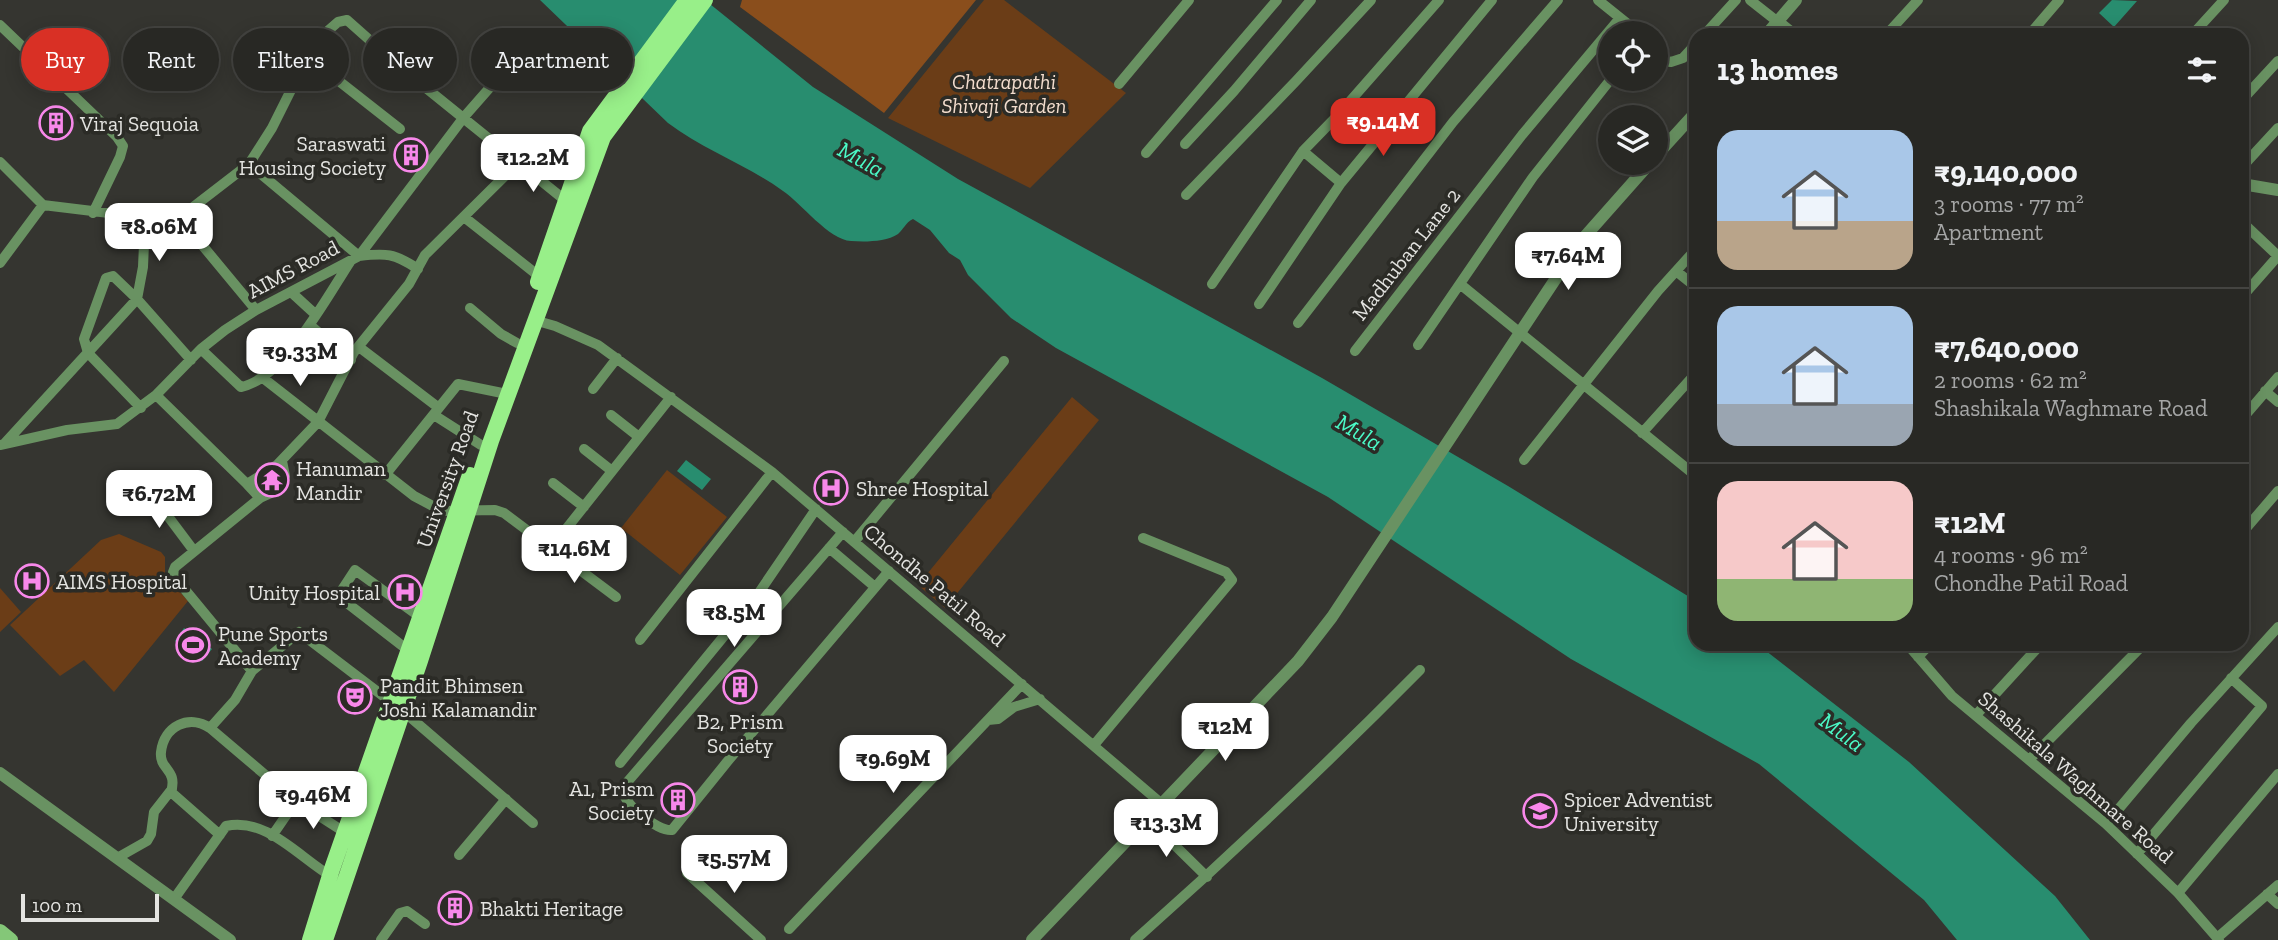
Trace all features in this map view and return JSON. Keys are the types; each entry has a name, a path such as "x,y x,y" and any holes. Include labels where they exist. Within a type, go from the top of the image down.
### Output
{"main road":[{"path":"607,117 687,0"},
{"path":"607,117 705,0"},
{"name":"University Road","path":"397,707 409,651 420,617 463,512 481,445 534,320 572,205 590,131 607,117"},
{"name":"University Road","path":"310,940 336,880 397,707 504,393 517,343 540,278 572,205"},
{"name":"University Road","path":"325,940 336,880"},
{"path":"0,931 11,940"}],"street":[{"path":"1119,84 1189,0"},
{"path":"1146,152 1277,0"},
{"path":"1185,144 1311,0"},
{"path":"1186,195 1371,0"},
{"path":"1212,284 1303,151 1439,0"},
{"path":"1259,304 1341,183 1492,0"},
{"path":"1298,323 1453,122 1558,0"},
{"path":"1598,0 1624,21"},
{"path":"1710,28 1736,0"},
{"path":"1750,0 1785,28"},
{"path":"1772,28 1796,0"},
{"path":"1892,28 1917,0"},
{"path":"2035,28 2059,0"},
{"path":"2198,28 2219,2"},
{"name":"Madhuban Lane 2","path":"1355,351 1522,135 1620,18"},
{"path":"331,28 338,22 351,21 400,67 572,205"},
{"path":"0,25 117,137 123,146 93,212"},
{"path":"1668,61 1683,58 1689,52"},
{"path":"2249,93 2276,67"},
{"path":"349,89 400,129"},
{"path":"0,162 43,205 117,214 145,221 161,221 188,211 249,164 272,128 290,91"},
{"name":"AIMS Road","path":"2,444 68,430 117,424 156,395 201,349 225,330 256,310 355,258 487,91"},
{"path":"1418,345 1533,177 1601,91"},
{"path":"1668,143 1689,120"},
{"path":"2249,159 2278,128"},
{"path":"1303,151 1341,183"},
{"path":"247,484 282,461 318,422 359,346 409,284 425,255 519,162"},
{"path":"249,164 355,258"},
{"path":"1032,940 1298,661 1332,617 1580,242 1639,175"},
{"path":"2249,185 2278,190"},
{"path":"0,263 43,205"},
{"path":"178,216 256,310"},
{"path":"464,217 540,278"},
{"path":"2,444 137,299 143,267 145,221"},
{"path":"2249,229 2278,256 2249,288"},
{"path":"201,349 241,387 253,384 263,378 310,326 315,314 355,258 384,253 399,257 418,269"},
{"path":"1524,460 1689,256"},
{"path":"1676,271 1689,282"},
{"path":"141,408 88,352 84,339 106,278 113,276 137,299 191,360"},
{"path":"1460,284 1689,470"},
{"path":"290,292 315,314"},
{"path":"470,308 501,334 517,343"},
{"name":"Chondhe Patil Road","path":"534,320 598,345 772,472 1162,804"},
{"path":"310,326 351,360"},
{"path":"359,346 481,445"},
{"path":"593,389 617,358"},
{"path":"854,542 1004,362"},
{"path":"2249,410 2278,377"},
{"path":"263,378 385,475 436,509 463,512 495,510 504,513 616,597"},
{"path":"1643,433 1689,381"},
{"path":"385,475 458,384 504,393"},
{"path":"2265,391 2278,402"},
{"path":"156,395 260,498"},
{"path":"551,548 671,397"},
{"path":"611,415 639,437"},
{"path":"584,449 612,471"},
{"path":"252,671 173,572 175,566 260,498 271,493 285,476 282,461"},
{"path":"640,640 772,472"},
{"path":"553,483 583,507"},
{"path":"149,491 194,551"},
{"path":"2249,525 2278,491"},
{"path":"620,763 756,597 816,509"},
{"path":"843,532 623,787 621,792 624,798 643,815 660,829 673,830 889,571"},
{"path":"1094,745 1232,580 1226,572 1143,538"},
{"path":"829,548 875,587"},
{"path":"409,651 338,596 355,570 420,617"},
{"path":"2106,824 2278,627"},
{"path":"210,728 235,701 252,671 299,632 397,707 533,823"},
{"name":"Shashikala Waghmare Road","path":"1913,651 1952,696 2106,824 2178,893 2218,939"},
{"path":"1918,657 1924,651"},
{"path":"1976,715 2035,651"},
{"path":"2029,760 2137,651"},
{"path":"1135,940 1207,877 1335,756 1420,670"},
{"path":"2137,854 2262,706 2231,678"},
{"path":"789,929 1022,684"},
{"path":"986,721 998,719 1014,707 1040,699"},
{"path":"117,858 147,841 151,834 153,812 172,789 174,782 172,772 162,763 161,752 165,739 172,729 189,721 200,722 210,728 296,801 351,837"},
{"path":"0,773 230,940"},
{"path":"2178,893 2278,774"},
{"path":"172,789 172,792 220,835"},
{"path":"459,855 506,799"},
{"path":"272,835 296,801"},
{"path":"1148,818 1207,877"},
{"path":"174,900 226,826 239,823 262,829 336,880"},
{"path":"687,873 761,940"},
{"path":"2218,939 2278,885"},
{"path":"2267,894 2278,904"},
{"path":"381,940 400,913 407,911 425,924"}],"green space":[{"name":"Chatrapathi Shivaji Garden","path":"984,0 1004,0 1126,93 1030,188 888,118"},
{"path":"1072,397 1099,420 945,608 918,585"},
{"path":"667,470 727,517 680,575 621,528"},
{"path":"119,534 161,552 165,557 165,575 188,601 114,692 84,660 60,676 10,625 101,540"},
{"path":"0,588 21,612 0,632"}],"shaded area":[{"path":"742,0 976,0 884,113 740,7"}],"water":[{"name":"Mula","path":"540,0 705,0 813,87 958,179 1322,378 1508,486 1689,597 1689,651 1766,651 1909,762 2055,896 2090,940 1957,940 1924,900 1759,764 1571,659 1328,497 1056,348 1011,318 968,275 960,260 949,253 930,230 913,219 893,237 869,241 842,239 825,228 783,191 668,123 633,89 633,28 569,28"},
{"path":"2112,0 2137,1 2114,27 2099,13"},
{"path":"686,460 711,479 702,490 677,471"},
{"name":"Pune Sports Academy","path":"184,628 212,649 202,661 175,641"}],"place":[{"name":"Viraj Sequoia","path":"56,123"},
{"name":"Saraswati Housing Society","path":"411,155"},
{"name":"Hanuman Mandir","path":"272,480"},
{"name":"Shree Hospital","path":"831,488"},
{"name":"AIMS Hospital","path":"32,581"},
{"name":"Unity Hospital","path":"405,592"},
{"name":"Pune Sports Academy","path":"193,645"},
{"name":"B2, Prism Society","path":"740,687"},
{"name":"Pandit Bhimsen Joshi Kalamandir","path":"355,697"},
{"name":"A1, Prism Society","path":"678,800"},
{"name":"Spicer Adventist University","path":"1540,811"},
{"name":"Bhakti Heritage","path":"455,908"}]}
